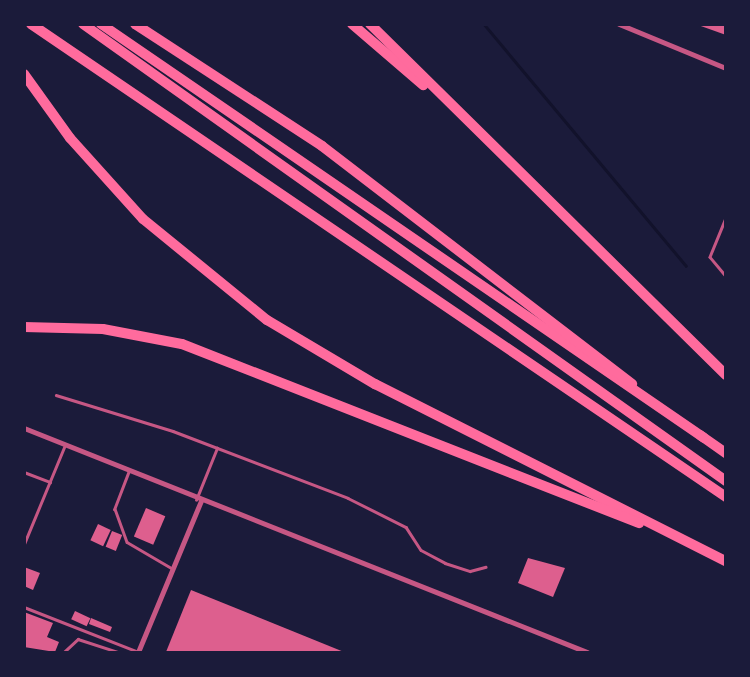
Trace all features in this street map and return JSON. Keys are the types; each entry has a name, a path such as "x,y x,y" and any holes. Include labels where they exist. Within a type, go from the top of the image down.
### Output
{"highway":[{"path":"31,24 726,497"},
{"path":"83,24 116,52 510,323 726,481"},
{"path":"101,24 726,453"},
{"path":"135,24 322,146 704,438"},
{"path":"352,24 456,111"},
{"path":"370,24 726,375"},
{"path":"25,75 136,212 260,315 375,384 726,561"},
{"path":"24,327 103,329 192,347 686,540"}],"street":[{"path":"619,24 726,68"},
{"path":"24,428 198,500 587,653"},
{"path":"139,652 198,500"}],"lane":[{"path":"726,218 710,257 726,275"},
{"path":"56,396 218,447 394,521 421,550 445,563 470,571 485,567"},
{"path":"24,544 65,445"},
{"path":"198,500 218,447"},
{"path":"24,472 50,482"},
{"path":"129,472 115,509 127,542 173,569"},
{"path":"24,607 139,652"},
{"path":"64,653 78,639 118,653"}],"building":[{"path":"698,24 726,24 726,35 698,25"},
{"path":"146,508 165,516 153,545 134,537"},
{"path":"98,524 111,530 103,546 90,540"},
{"path":"112,531 122,535 116,551 106,547"},
{"path":"528,558 565,568 553,597 518,583"},
{"path":"24,567 40,573 33,590 24,586"},
{"path":"191,590 344,652 166,652"},
{"path":"75,611 90,618 87,626 71,619"},
{"path":"24,612 53,623 47,637 59,642 55,652 24,647"},
{"path":"91,618 112,627 110,632 89,624"}],"waterway":[{"path":"484,24 686,266"}]}
